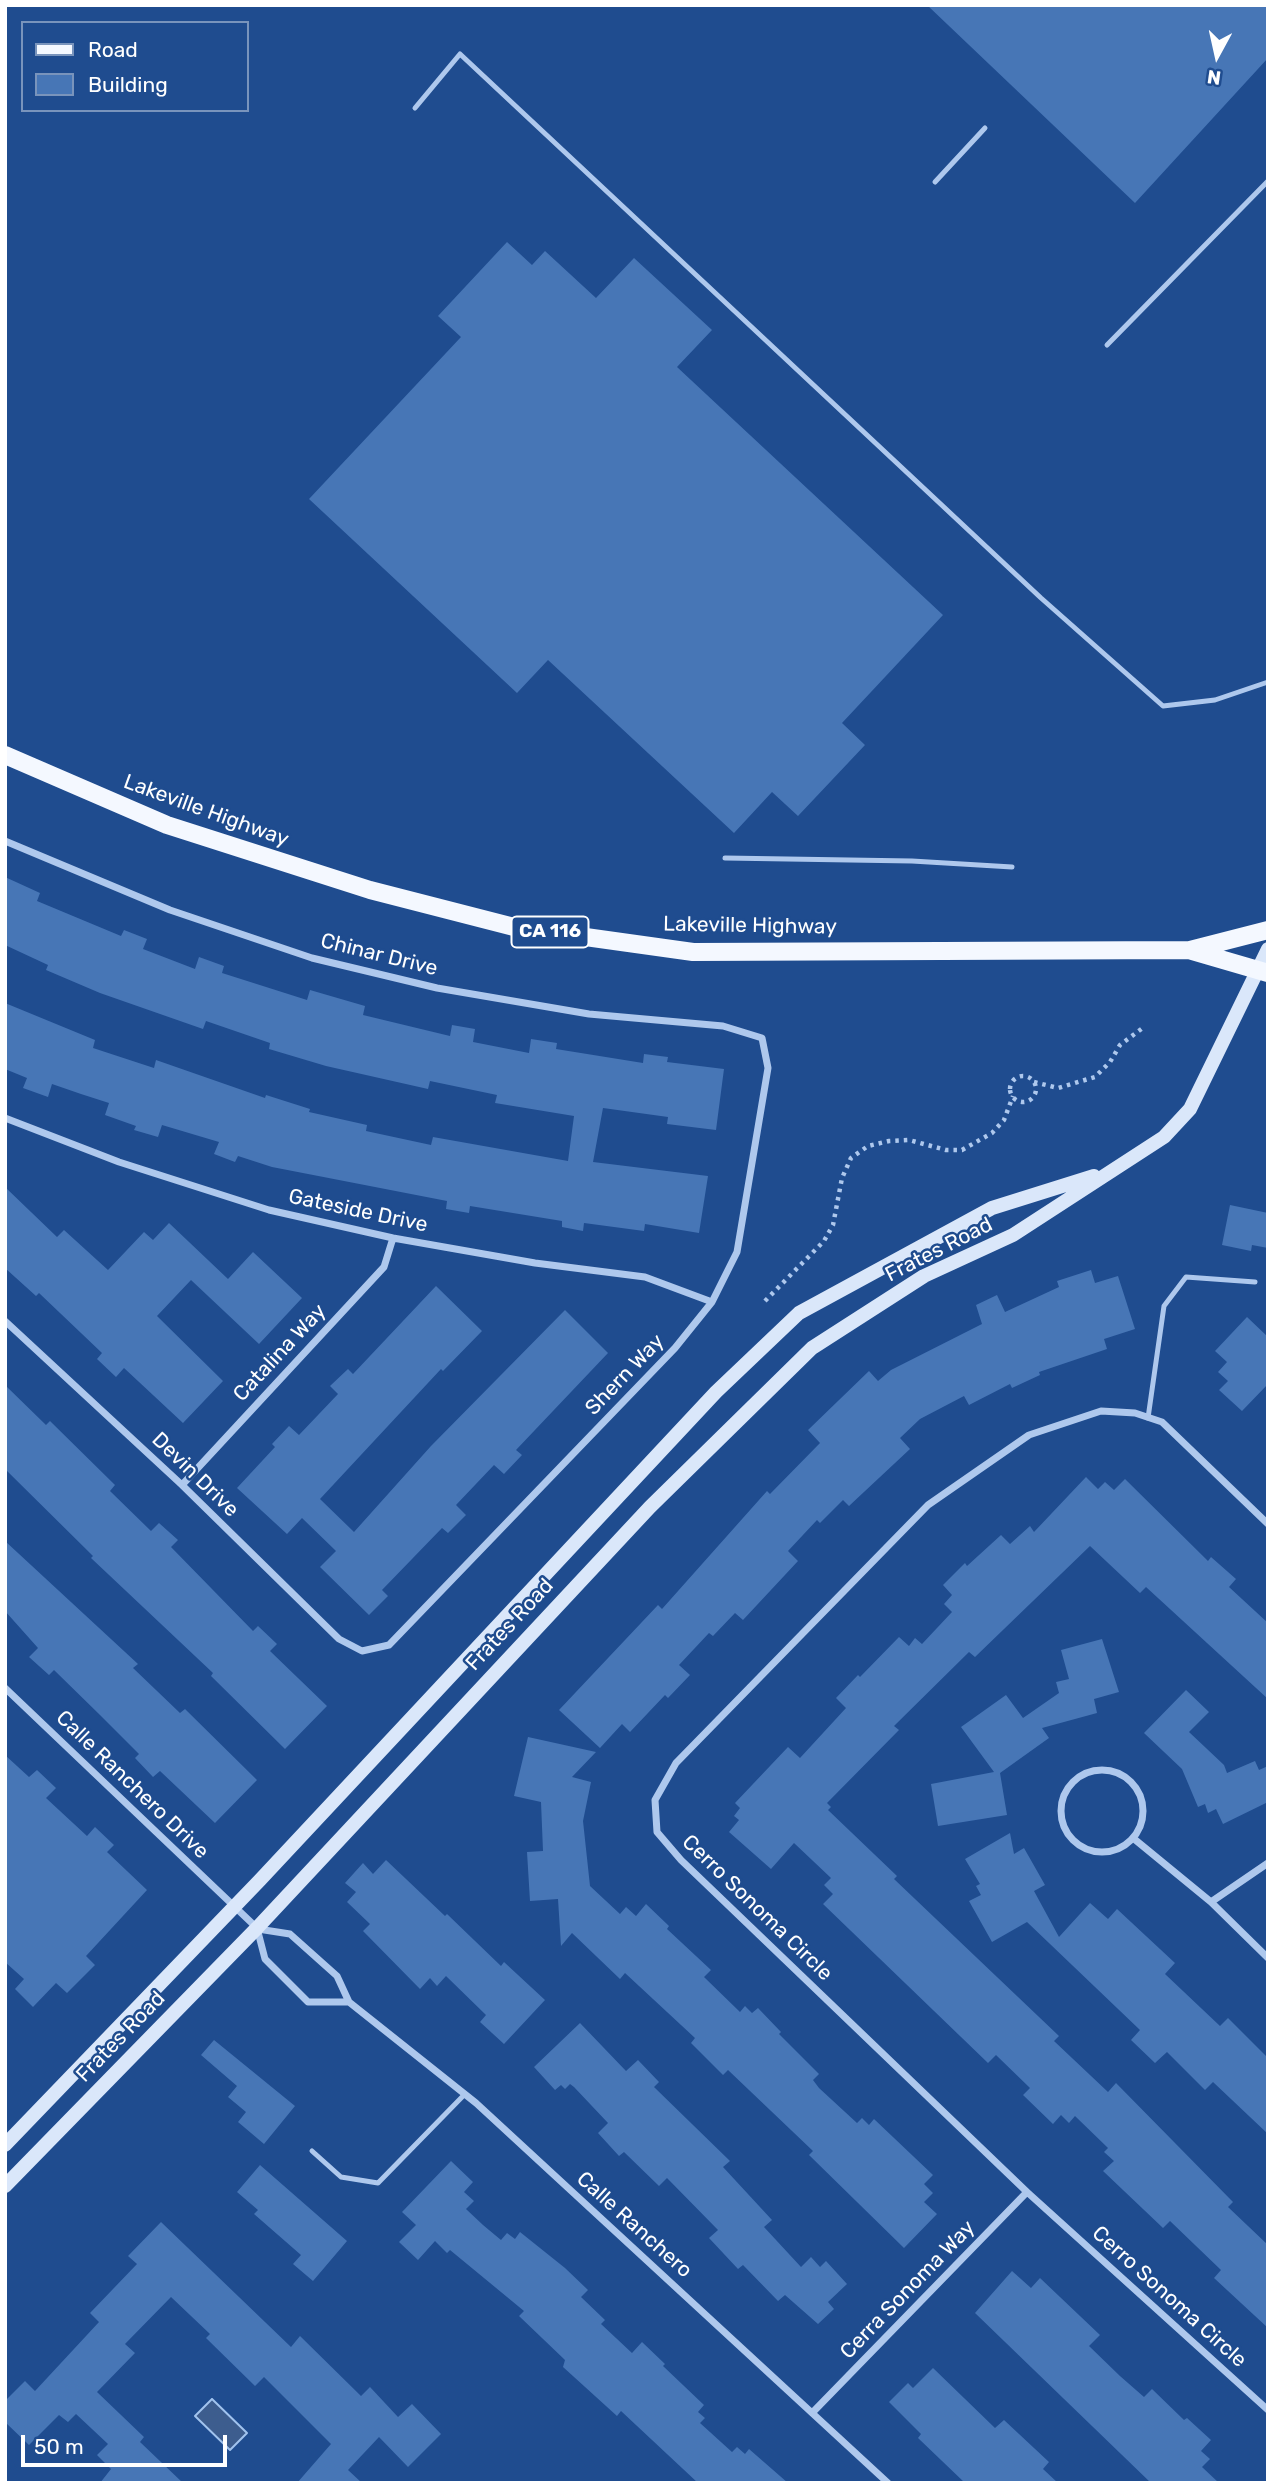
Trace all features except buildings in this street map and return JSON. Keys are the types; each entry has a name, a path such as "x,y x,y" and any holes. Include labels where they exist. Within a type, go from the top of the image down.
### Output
{"main road":[{"name":"Lakeville Highway","path":"5,755 167,825 370,890 514,927 693,952 1189,950 1268,930"},
{"name":"Lakeville Highway","path":"1189,950 1263,973"}],"street":[{"name":"Chinar Drive","path":"5,841 170,910 312,958 437,988 589,1014 723,1026 762,1038"},
{"name":"Frates Road","path":"5,2186 257,1928 650,1507 812,1348 924,1276 1013,1235 1108,1171 1164,1138 1190,1109 1263,973 1268,949"},
{"name":"Shern Way","path":"362,1651 389,1645 675,1349 712,1302 737,1252 768,1068 762,1038"},
{"name":"Gateside Drive","path":"5,1118 120,1162 269,1210 393,1238 535,1263 645,1277 712,1302"},
{"name":"Frates Road","path":"5,2145 234,1907 716,1392 799,1313 992,1208 1108,1171"},
{"name":"Catalina Way","path":"182,1485 384,1267 393,1238"},
{"name":"Devin Drive","path":"5,1321 182,1485 339,1639 362,1651"},
{"name":"Cerro Sonoma Circle","path":"1268,1524 1162,1422 1135,1413 1101,1411 1029,1435 928,1505 676,1763 655,1800 657,1832 681,1860 1027,2192 1268,2410"},
{"name":"Calle Ranchero Drive","path":"5,1688 234,1907"},
{"path":"1095,1770 1120,1774 1130,1781 1143,1803 1140,1828 1133,1838 1111,1852 1084,1849 1074,1842 1061,1819 1060,1805 1072,1782 1095,1770"},
{"path":"1133,1838 1211,1902 1268,1958"},
{"path":"1211,1902 1268,1863"},
{"path":"234,1907 257,1928 265,1959 308,2002 349,2002"},
{"name":"Calle Ranchero","path":"257,1928 290,1934 337,1976 349,2002 464,2095 888,2483"},
{"name":"Cerra Sonoma Way","path":"813,2412 1027,2192"}],"lane":[{"path":"415,108 460,54 1041,598 1163,706 1215,699 1268,682"},
{"path":"936,181 985,128"},
{"path":"1107,345 1268,181"},
{"path":"725,858 912,861 1012,867"},
{"path":"1149,1418 1164,1306 1186,1277 1255,1282"},
{"path":"312,2151 341,2177 378,2183 464,2095"}],"path":[{"path":"1034,1082 1035,1090 1028,1100 1020,1101 1013,1096 1010,1088 1016,1078 1028,1077 1034,1082 1058,1088 1095,1077 1110,1062 1120,1045 1144,1027"},
{"path":"765,1301 824,1241 833,1224 842,1178 852,1158 868,1146 889,1141 909,1140 946,1150 962,1150 992,1133 1003,1120 1013,1096"}],"water":[{"path":"212,2399 247,2433 230,2450 195,2416"}]}
